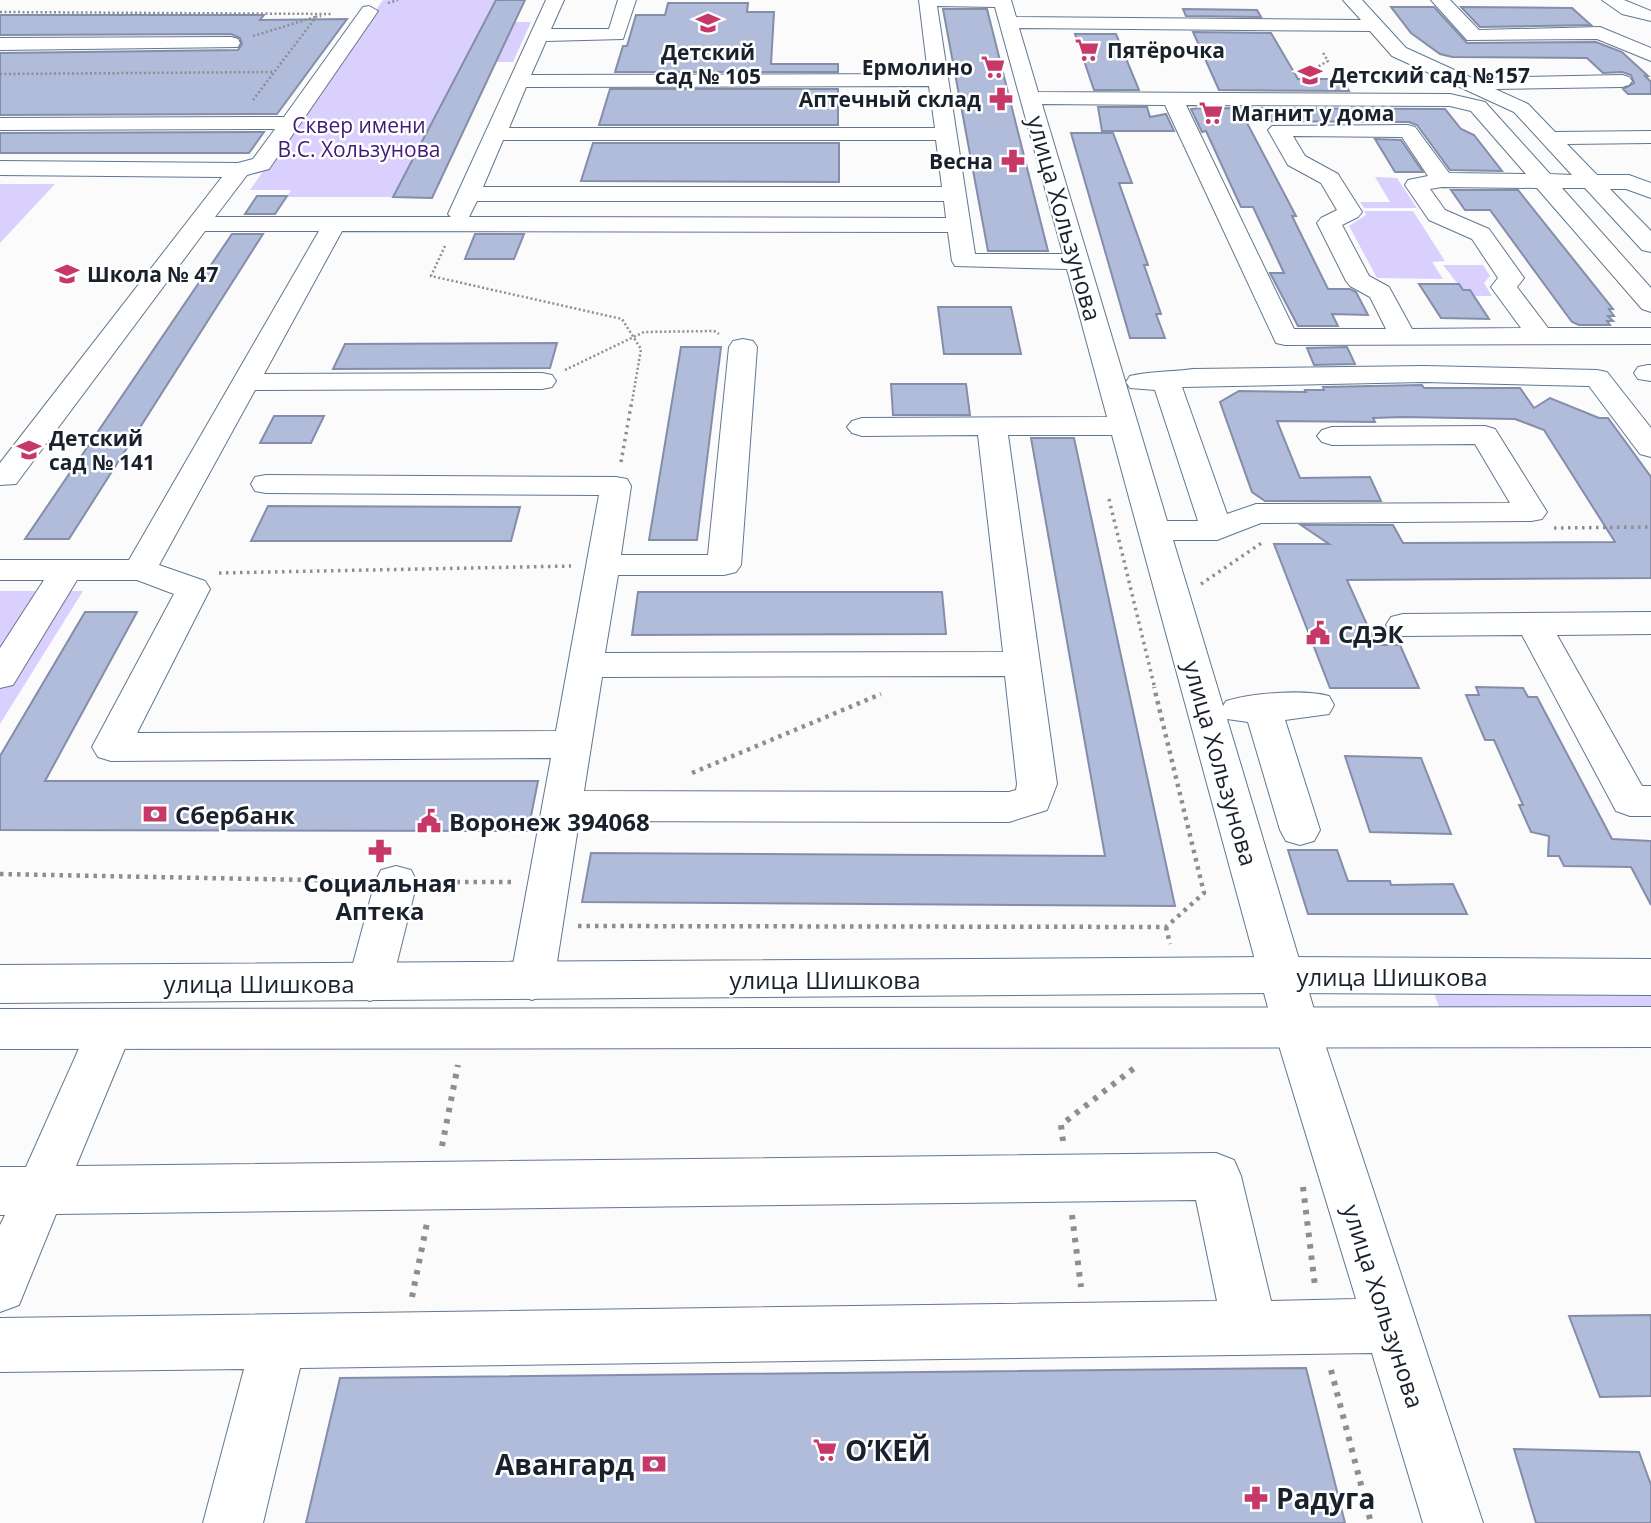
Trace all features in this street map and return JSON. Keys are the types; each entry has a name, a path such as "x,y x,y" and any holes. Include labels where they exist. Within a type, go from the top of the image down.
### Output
{"street":[{"path":"454,226 555,0"},
{"path":"540,35 616,34 628,0"},
{"path":"1058,0 1065,22"},
{"path":"1352,0 1399,52 1521,108 1651,245"},
{"path":"1440,0 1474,36 1600,33 1651,55"},
{"path":"1611,0 1628,10 1651,31"},
{"path":"1077,262 964,261 927,1 1004,8 1065,22 1375,26"},
{"path":"1168,1 1178,22"},
{"name":"улица Хользунова","path":"1004,8 1043,112 1077,262 1296,1026 1453,1523"},
{"path":"1628,10 1651,16"},
{"path":"0,168 239,170 261,164 369,11"},
{"path":"0,44 231,43"},
{"path":"1322,51 1399,52"},
{"path":"1564,61 1584,82"},
{"path":"519,81 938,80"},
{"path":"1466,83 1632,81"},
{"path":"1173,99 1285,337 1403,336 1467,327 1540,337 1651,336"},
{"path":"1043,112 1173,99 1450,100 1478,106 1651,304"},
{"path":"1302,99 1321,130"},
{"path":"0,124 290,123"},
{"path":"1403,336 1380,292 1359,281 1329,223 1350,212 1330,179 1296,160 1279,130 1408,131 1442,180"},
{"path":"495,134 946,134"},
{"path":"1602,137 1625,160"},
{"path":"1550,138 1651,137"},
{"path":"5,477 239,170"},
{"path":"1540,337 1504,287 1511,278 1481,234 1437,215 1416,185 1442,180 1591,181 1629,182 1651,191"},
{"path":"468,194 955,194"},
{"path":"198,224 959,225"},
{"path":"147,572 245,382 334,225"},
{"path":"603,565 724,565 743,346"},
{"path":"1112,382 1166,382 1194,377 1424,374 1597,378 1651,448"},
{"path":"245,382 542,381"},
{"path":"1166,382 1217,530"},
{"path":"562,806 1009,807 1033,800 1037,784 992,426"},
{"path":"862,427 1124,426"},
{"path":"1154,531 1217,530 1256,514 1531,512 1485,435 1332,436"},
{"path":"266,484 617,486 532,981"},
{"path":"0,570 147,572 193,589 111,747 573,744"},
{"path":"0,676 67,570"},
{"path":"1403,625 1651,623"},
{"path":"1533,624 1630,801 1651,801"},
{"path":"586,665 1021,664"},
{"path":"1205,709 1263,710 1316,705"},
{"path":"1263,710 1300,830"},
{"path":"370,982 396,882"},
{"name":"улица Шишкова","path":"0,985 1282,975 1651,977"},
{"name":"улица Шишкова","path":"0,1029 1651,1027"},
{"path":"0,1286 20,1190 110,1029"},
{"path":"20,1190 1216,1176 1250,1328"},
{"path":"0,1345 1391,1326"},
{"path":"233,1523 279,1341"}],"path":[{"path":"231,43 342,11"},
{"path":"0,12 331,14"},
{"path":"235,124 316,17"},
{"path":"1303,75 1328,61 1322,51"},
{"path":"0,74 274,72"},
{"path":"454,226 431,276 622,319 642,349 617,486"},
{"path":"542,381 644,332 714,331 743,346"},
{"path":"1130,584 1202,584 1270,538"},
{"path":"147,572 603,565"},
{"path":"688,775 890,690"},
{"path":"0,874 396,882 549,881"}],"green space":[{"name":"Сквер имени В.С. Хользунова","path":"383,0 496,0 485,22 531,22 513,62 464,62 393,197 287,197 291,190 250,190"},
{"path":"1375,177 1397,178 1417,208 1364,208 1360,202 1390,202"},
{"path":"0,184 55,184 0,243"},
{"path":"1364,211 1413,211 1445,261 1432,262 1443,279 1377,278 1349,226 1366,215"},
{"path":"1443,265 1483,265 1490,276 1484,283 1492,296 1467,296"},
{"path":"0,591 83,591 0,724"},
{"path":"1428,976 1651,977 1651,1027 1446,1027"}],"building":[{"path":"496,0 525,0 432,198 393,197"},
{"path":"668,3 748,3 747,12 774,12 771,64 838,64 838,72 615,72 623,46 627,46 636,15 665,15"},
{"path":"1391,7 1434,7 1467,43 1596,42 1622,52 1648,76 1645,76 1651,82 1651,94 1628,94 1623,89 1634,83 1631,75 1622,72 1603,73 1587,58 1452,57 1440,54 1411,33"},
{"path":"1461,7 1572,8 1591,25 1480,27"},
{"path":"943,9 987,9 1048,251 988,251"},
{"path":"1183,9 1257,10 1261,17 1186,16"},
{"path":"0,15 264,15 260,20 347,19 277,114 0,115 0,53 238,50 242,44 240,38 231,34 0,35"},
{"path":"1193,32 1271,33 1298,79 1342,79 1349,91 1219,90"},
{"path":"1075,34 1116,34 1139,90 1094,90"},
{"path":"610,89 838,89 838,125 599,125"},
{"path":"1098,107 1147,107 1150,117 1166,114 1174,131 1102,131"},
{"path":"1191,109 1445,109 1461,129 1474,135 1502,171 1450,170 1417,125 1409,122 1246,121 1296,216 1292,216 1328,289 1350,289 1356,292 1368,315 1332,314 1338,326 1298,326 1270,273 1284,273 1253,207 1241,207 1206,131 1202,132"},
{"path":"264,132 249,153 0,153 0,133"},
{"path":"1071,133 1113,133 1132,183 1119,183 1148,265 1144,265 1161,314 1156,314 1165,338 1130,338"},
{"path":"1375,139 1401,140 1423,172 1395,172"},
{"path":"593,143 839,143 839,182 581,181"},
{"path":"1451,190 1518,190 1613,309 1609,309 1614,316 1608,316 1613,321 1607,321 1610,325 1579,325 1572,322 1490,210 1465,210"},
{"path":"257,196 287,196 275,214 245,214"},
{"path":"232,234 263,234 69,539 25,539"},
{"path":"475,234 524,234 514,259 465,259"},
{"path":"1419,284 1459,284 1463,290 1470,290 1489,319 1441,318"},
{"path":"938,307 1011,307 1021,354 944,354"},
{"path":"557,343 550,368 333,369 345,344"},
{"path":"681,347 721,347 697,540 649,540"},
{"path":"1347,347 1355,364 1314,365 1307,348"},
{"path":"891,384 966,384 970,415 893,415"},
{"path":"1422,385 1424,388 1520,388 1534,408 1550,398 1599,418 1608,418 1651,477 1651,578 1347,580 1376,645 1400,645 1419,688 1330,688 1274,544 1329,544 1301,525 1393,525 1403,543 1615,542 1544,430 1515,419 1403,417 1373,418 1375,422 1277,421 1300,478 1370,477 1381,501 1265,501 1252,492 1220,402 1239,391 1306,392 1305,390 1324,390 1323,387"},
{"path":"274,416 324,416 311,443 260,443"},
{"path":"1031,438 1074,438 1175,906 582,902 591,853 1105,856"},
{"path":"268,506 520,507 511,541 251,541"},
{"path":"638,592 942,592 946,634 632,635"},
{"path":"85,612 137,612 45,781 538,781 528,831 0,830 0,756"},
{"path":"1476,687 1523,688 1528,697 1537,697 1612,839 1651,841 1651,905 1631,867 1564,866 1559,856 1548,856 1549,836 1531,832 1519,805 1523,805 1494,740 1485,740 1466,695 1479,695"},
{"path":"1345,756 1421,758 1451,834 1370,832"},
{"path":"1288,850 1337,850 1348,881 1390,881 1391,885 1453,884 1467,914 1308,914"},
{"path":"1651,1315 1651,1396 1600,1397 1569,1316"},
{"name":"О’КЕЙ","path":"1306,1368 1345,1523 306,1523 340,1378"},
{"path":"1514,1449 1639,1452 1651,1485 1651,1523 1536,1523"}],"place":[{"name":"Детский сад № 105","path":"708,23"},
{"name":"Пятёрочка","path":"1087,50"},
{"name":"Ермолино","path":"993,67"},
{"name":"Детский сад №157","path":"1310,75"},
{"name":"Аптечный склад","path":"1001,99"},
{"name":"Магнит у дома","path":"1211,113"},
{"name":"Весна","path":"1013,161"},
{"name":"Школа № 47","path":"67,274"},
{"name":"Детский сад № 141","path":"29,450"},
{"name":"СДЭК","path":"1318,633"},
{"name":"Сбербанк","path":"155,814"},
{"name":"Воронеж 394068","path":"429,821"},
{"name":"Социальная Аптека","path":"380,851"},
{"name":"О’КЕЙ","path":"825,1450"},
{"name":"Авангард","path":"654,1464"},
{"name":"Радуга","path":"1256,1498"}]}
